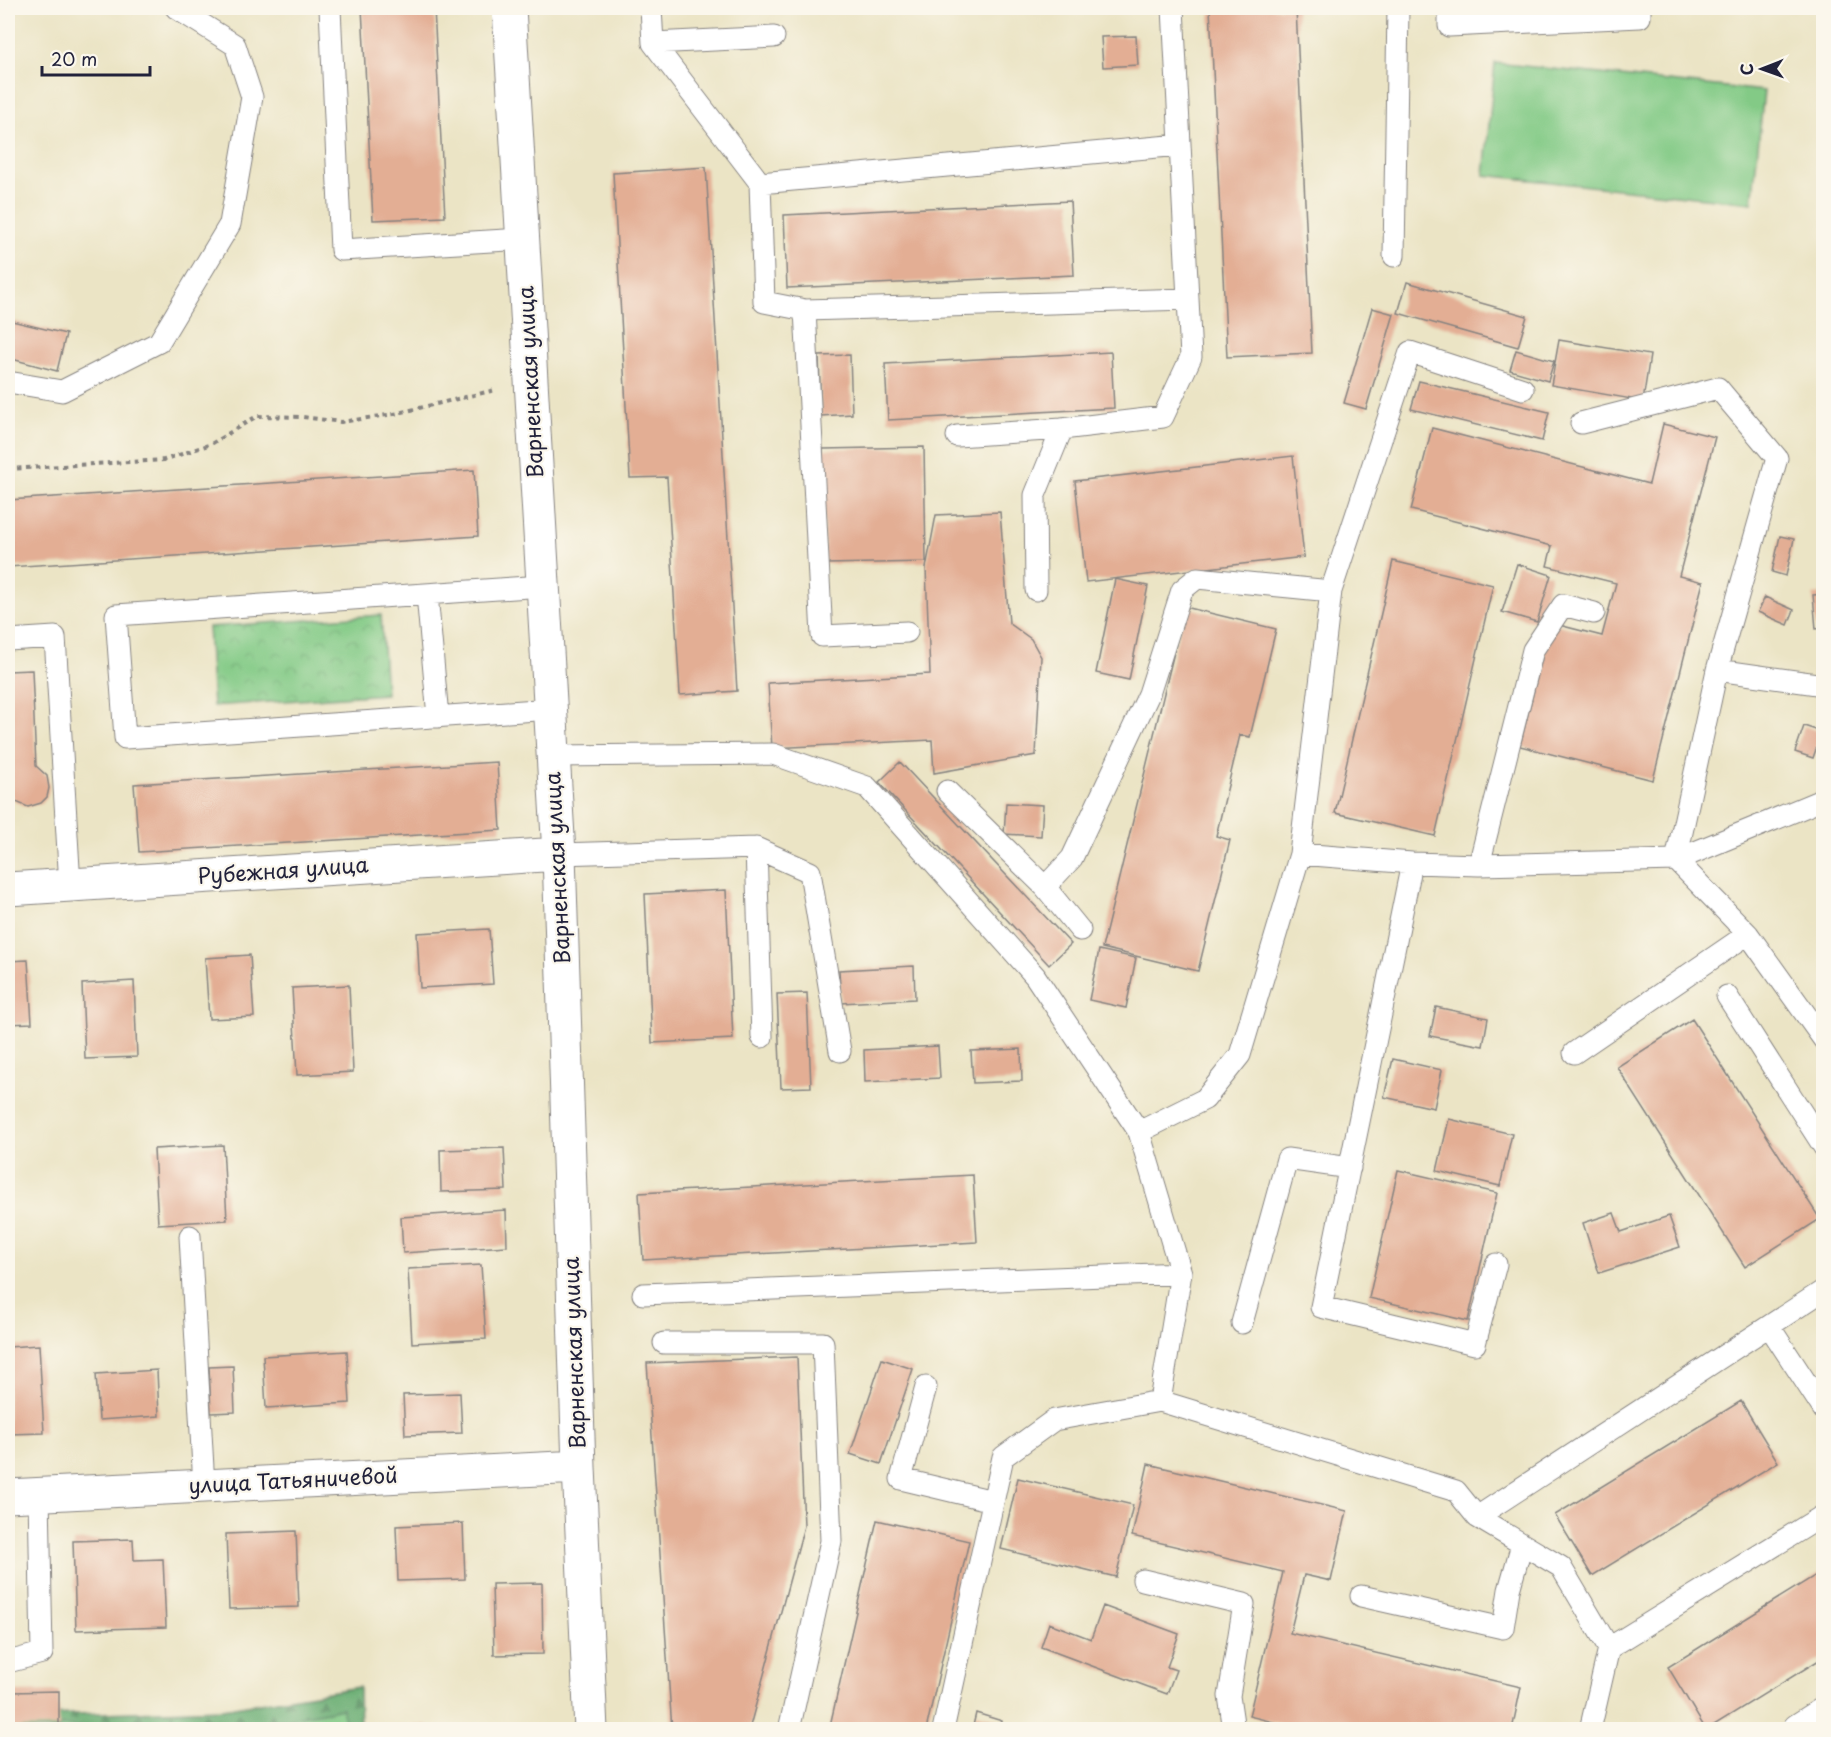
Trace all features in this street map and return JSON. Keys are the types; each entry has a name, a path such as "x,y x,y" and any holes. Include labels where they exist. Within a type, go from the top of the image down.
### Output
{"street":[{"name":"Варненская улица","path":"509,8 559,854 585,1729"},
{"name":"Рубежная улица","path":"8,889 559,854"},
{"name":"улица Татьяничевой","path":"23,1495 579,1467"},
{"path":"1799,1730 1824,1714"}],"lane":[{"path":"8,382 62,391 159,342 230,224 252,97 235,45 176,8"},
{"path":"330,8 341,250 523,239"},
{"path":"651,8 653,43 760,183 764,302 804,309 1188,299"},
{"path":"957,436 1062,429 1163,417 1191,357 1173,8"},
{"path":"1394,256 1398,8"},
{"path":"1449,8 1449,26 1640,16 1640,8"},
{"path":"653,43 774,37"},
{"path":"760,183 1180,145"},
{"path":"804,309 822,636 907,632"},
{"path":"1139,1132 1205,1098 1240,1055 1300,854 1331,591 1410,352 1522,389"},
{"path":"1581,423 1718,388 1777,458 1717,670 1676,860"},
{"path":"1036,590 1035,495 1062,429"},
{"path":"1045,887 1072,858 1149,694 1182,590 1197,578 1331,591"},
{"path":"543,586 116,615 125,738 551,709"},
{"path":"427,594 438,717"},
{"path":"1479,865 1533,650 1563,605 1594,613"},
{"path":"8,640 55,637 70,885"},
{"path":"1717,670 1818,680"},
{"path":"554,756 773,754 867,787 1035,976 1139,1132 1181,1273 1160,1401"},
{"path":"947,791 1045,887 1080,930"},
{"path":"1300,854 1412,863 1479,865 1676,860 1824,799"},
{"path":"756,848 762,1037"},
{"path":"559,854 756,848 810,872 840,1051"},
{"path":"1676,860 1748,934 1824,1040"},
{"path":"1412,863 1321,1307 1475,1344 1496,1264"},
{"path":"1574,1053 1748,934"},
{"path":"1727,996 1824,1147"},
{"path":"1242,1323 1287,1159 1350,1168"},
{"path":"190,1236 204,1486"},
{"path":"643,1294 1181,1273"},
{"path":"1477,1517 1824,1290"},
{"path":"1769,1326 1824,1410"},
{"path":"664,1343 823,1343 831,1541 789,1730"},
{"path":"926,1387 901,1479 993,1501"},
{"path":"942,1730 1003,1457 1054,1420 1160,1401 1456,1491 1477,1517 1560,1567 1609,1647 1590,1730"},
{"path":"8,1662 42,1653 23,1495"},
{"path":"1609,1647 1824,1515"},
{"path":"1361,1596 1503,1628 1509,1590 1522,1544"},
{"path":"1143,1580 1244,1604 1229,1696 1234,1730"}],"path":[{"path":"8,469 164,460 211,444 257,416 303,417 342,422 394,414 495,390"}],"green space":[{"path":"1495,63 1764,91 1752,203 1484,175"},
{"path":"381,615 386,694 213,706 208,627"},
{"path":"359,1687 360,1729 8,1730 8,1723 45,1715 222,1709"},
{"path":"343,1708 344,1729 58,1730 59,1726 237,1729"}],"building":[{"path":"362,8 434,8 445,217 373,220"},
{"path":"1210,8 1296,8 1312,353 1227,357"},
{"path":"1136,36 1138,65 1103,67 1101,37"},
{"path":"706,167 737,691 680,695 667,477 630,478 613,173"},
{"path":"1070,201 1074,275 787,288 784,215"},
{"path":"1407,282 1527,316 1518,347 1398,313"},
{"path":"1372,308 1394,314 1366,409 1344,403"},
{"path":"8,320 66,334 57,371 8,358"},
{"path":"1559,340 1650,355 1643,401 1551,385"},
{"path":"1516,350 1554,361 1548,381 1510,370"},
{"path":"1111,352 1114,408 888,420 885,364"},
{"path":"850,355 852,414 821,416 819,356"},
{"path":"1419,381 1549,412 1542,441 1411,409"},
{"path":"1663,424 1715,437 1679,576 1703,582 1653,780 1520,746 1551,623 1602,636 1616,583 1547,566 1552,546 1411,510 1432,428 1649,484"},
{"path":"924,447 926,562 825,564 823,449"},
{"path":"1293,456 1304,557 1086,582 1075,481"},
{"path":"474,470 478,536 8,567 8,500"},
{"path":"1000,512 1009,623 1031,639 1041,657 1036,755 934,773 932,740 772,748 768,683 930,674 926,568 936,515"},
{"path":"1780,536 1794,539 1786,576 1772,572"},
{"path":"1393,561 1493,585 1435,836 1335,813"},
{"path":"1517,564 1551,575 1537,622 1502,612"},
{"path":"1115,579 1148,586 1129,680 1096,673"},
{"path":"1824,594 1824,628 1816,629 1813,595"},
{"path":"1765,597 1794,610 1788,625 1758,612"},
{"path":"1185,607 1276,629 1250,737 1240,735 1216,836 1230,840 1198,971 1102,948"},
{"path":"32,670 36,766 47,776 49,788 47,797 41,803 28,807 16,802 8,790 8,671"},
{"path":"1804,726 1822,732 1813,758 1795,752"},
{"path":"497,762 501,830 139,852 134,784"},
{"path":"900,762 1071,944 1049,965 879,782"},
{"path":"1006,803 1043,805 1041,836 1004,834"},
{"path":"726,890 733,1039 652,1043 645,894"},
{"path":"489,929 493,984 420,988 417,933"},
{"path":"1099,950 1136,958 1126,1008 1089,1000"},
{"path":"250,955 254,1017 209,1019 205,958"},
{"path":"28,960 32,1023 8,1024 8,961"},
{"path":"914,966 915,999 841,1003 839,970"},
{"path":"134,981 137,1057 85,1059 82,984"},
{"path":"349,985 353,1072 297,1075 292,988"},
{"path":"807,993 811,1087 781,1088 777,994"},
{"path":"1436,1007 1488,1018 1483,1046 1430,1036"},
{"path":"1692,1019 1820,1219 1745,1267 1617,1067"},
{"path":"938,1046 940,1078 865,1082 864,1050"},
{"path":"1021,1049 1022,1081 973,1083 971,1051"},
{"path":"1393,1059 1442,1070 1434,1108 1384,1097"},
{"path":"1449,1119 1512,1134 1500,1186 1437,1171"},
{"path":"223,1145 227,1220 158,1224 154,1149"},
{"path":"504,1148 506,1190 441,1192 440,1150"},
{"path":"1398,1170 1497,1193 1468,1321 1369,1298"},
{"path":"973,1175 977,1242 643,1260 639,1193"},
{"path":"506,1210 507,1246 403,1253 401,1217"},
{"path":"1614,1213 1621,1232 1669,1216 1680,1247 1599,1273 1583,1223"},
{"path":"481,1265 486,1339 412,1343 408,1269"},
{"path":"39,1345 44,1433 8,1434 8,1347"},
{"path":"347,1351 350,1403 266,1408 263,1356"},
{"path":"797,1357 804,1526 749,1730 672,1730 647,1363"},
{"path":"882,1359 913,1369 881,1464 850,1454"},
{"path":"233,1366 235,1412 211,1413 209,1367"},
{"path":"157,1370 159,1416 99,1420 96,1374"},
{"path":"460,1393 462,1433 405,1435 403,1395"},
{"path":"1741,1401 1778,1462 1592,1576 1555,1515"},
{"path":"1148,1464 1347,1511 1331,1581 1304,1575 1290,1633 1521,1687 1512,1730 1305,1730 1249,1716 1283,1572 1132,1536"},
{"path":"1018,1478 1133,1505 1116,1577 1001,1549"},
{"path":"877,1520 969,1541 926,1730 829,1730"},
{"path":"463,1523 465,1579 398,1581 396,1526"},
{"path":"296,1531 299,1607 229,1609 226,1534"},
{"path":"133,1539 134,1560 163,1559 166,1627 76,1630 73,1541"},
{"path":"1824,1570 1824,1657 1706,1730 1668,1667"},
{"path":"542,1583 543,1654 494,1655 492,1584"},
{"path":"1103,1606 1179,1634 1167,1667 1176,1670 1167,1694 1041,1647 1049,1623 1091,1639"},
{"path":"59,1691 59,1727 12,1728 11,1692"},
{"path":"976,1713 1002,1721 1001,1730 972,1730"},
{"path":"428,1725 429,1730 370,1730 370,1727"}]}
